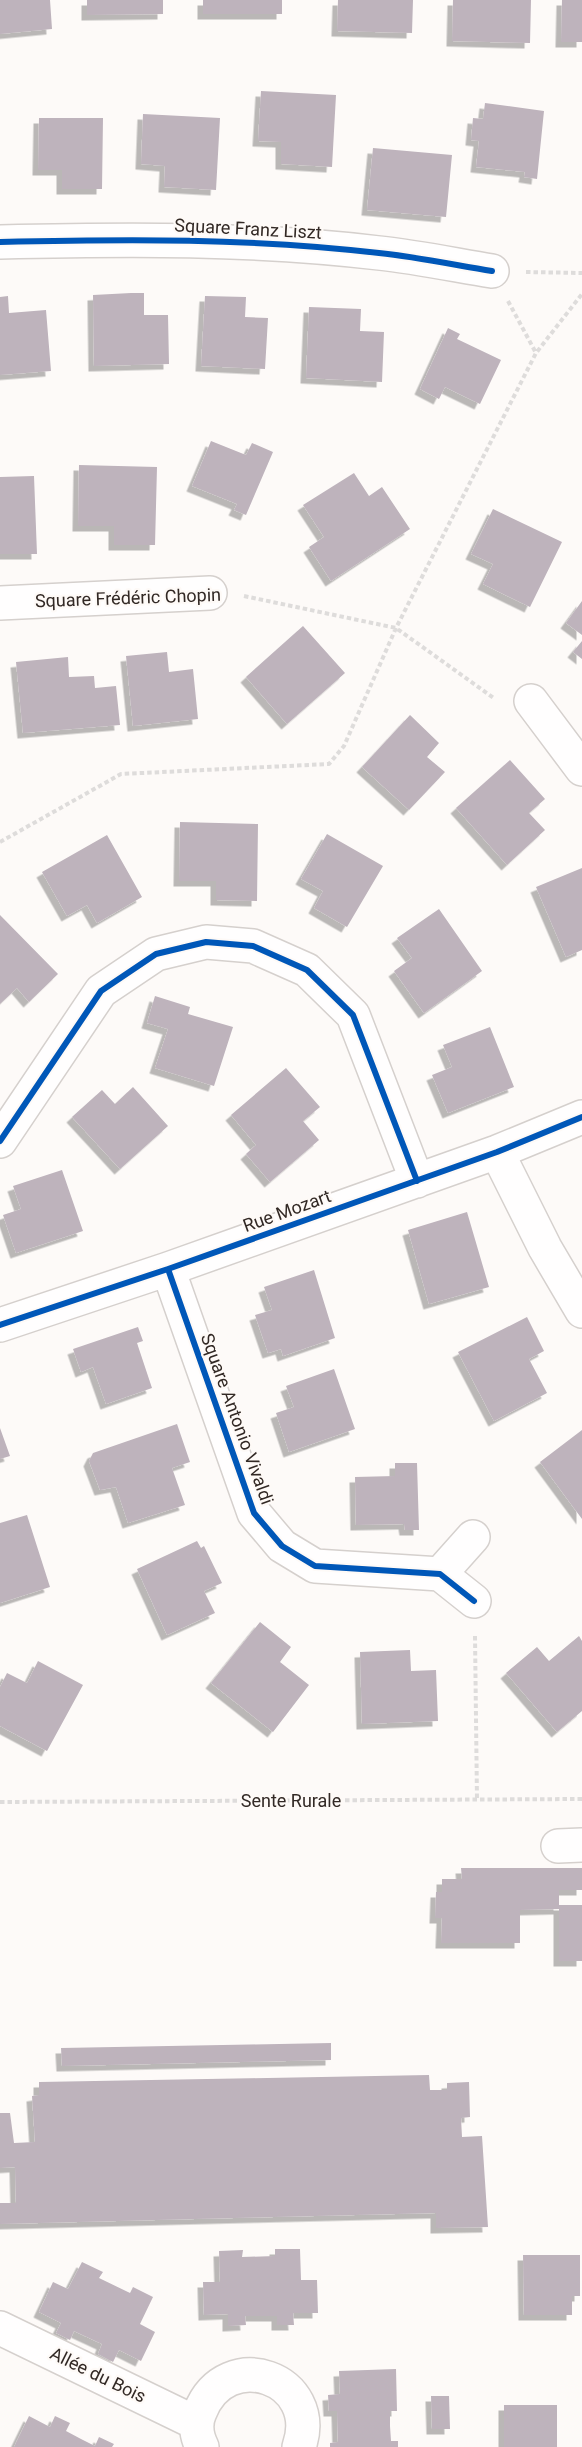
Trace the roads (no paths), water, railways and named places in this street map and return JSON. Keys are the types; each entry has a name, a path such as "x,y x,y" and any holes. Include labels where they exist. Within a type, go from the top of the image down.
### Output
{"street":[{"name":"Square Franz Liszt","path":"0,242 121,239 265,243 381,253 492,271"},
{"name":"Square Frédéric Chopin","path":"0,603 210,593"},
{"path":"531,701 582,769"},
{"path":"0,1142 101,991 156,954 206,942 253,946 307,970 353,1015 417,1181"},
{"name":"Rue Mozart","path":"0,1325 168,1269 417,1181 497,1152 582,1117"},
{"path":"497,1152 545,1248 582,1311"},
{"name":"Square Antonio Vivaldi","path":"168,1269 254,1513 282,1546 315,1566 440,1574"},
{"path":"473,1537 440,1574 474,1601"},
{"name":"Allée du Bois","path":"0,2328 199,2435 204,2400 219,2384 237,2375 258,2374 278,2381 293,2395 302,2414 303,2434 299,2447"}]}
